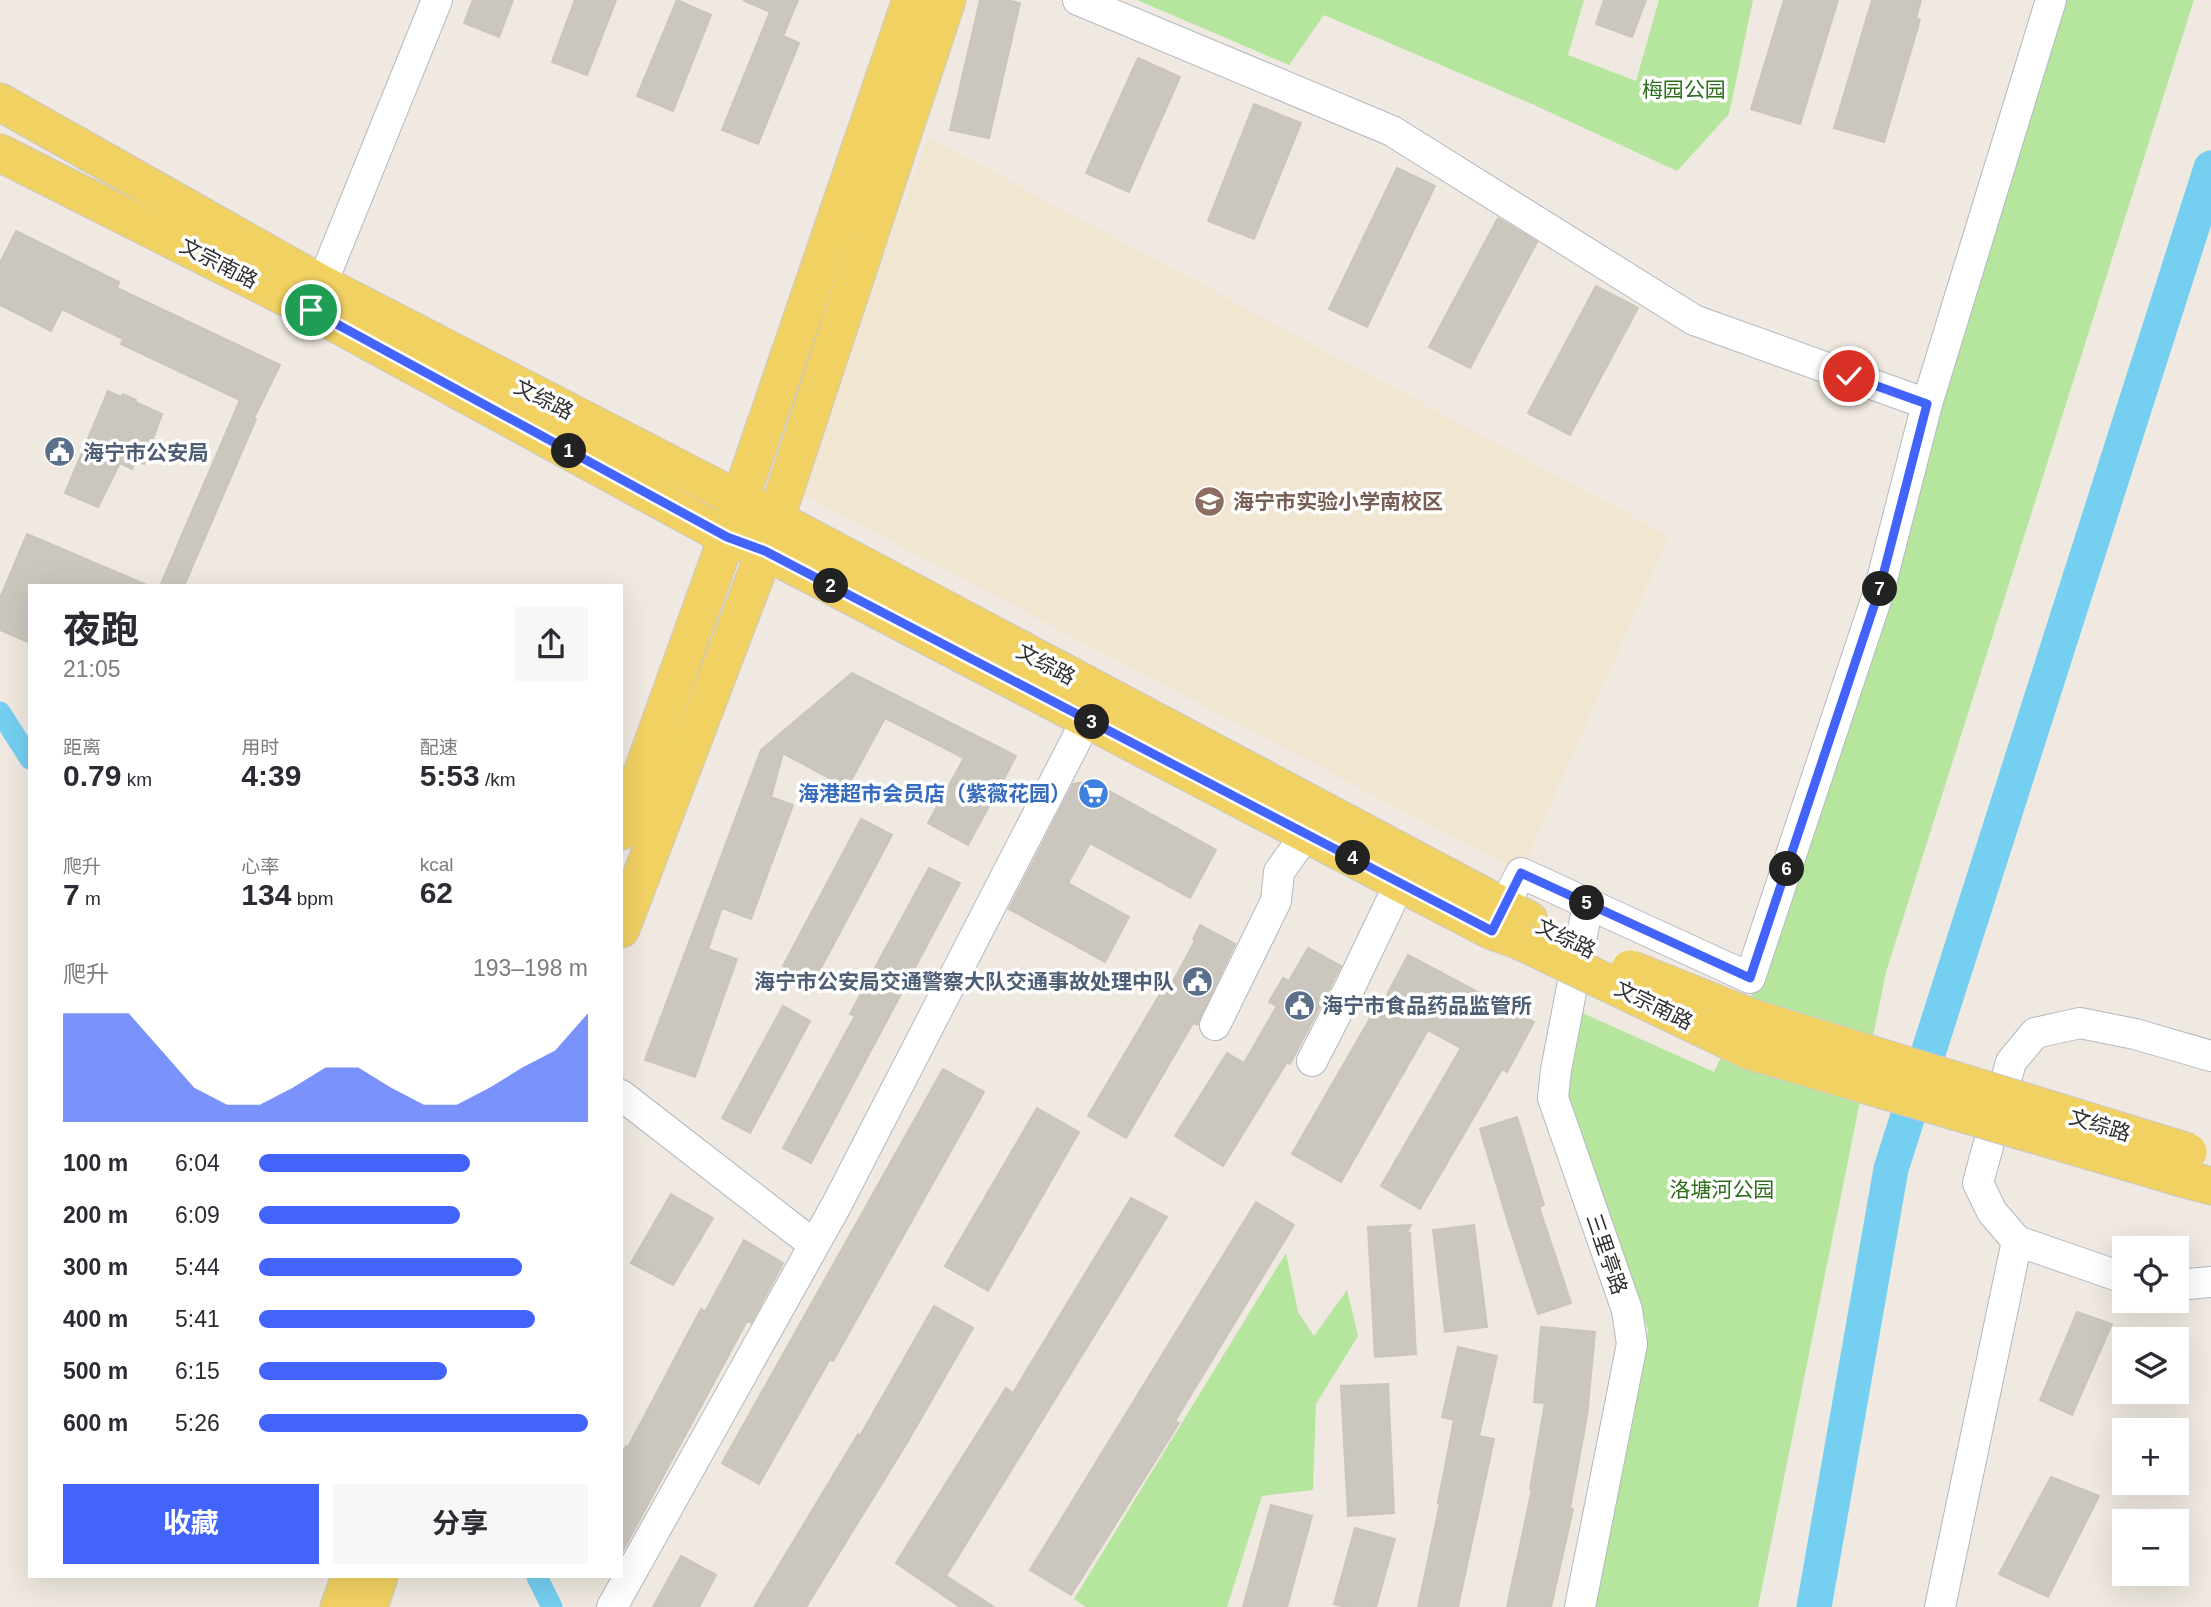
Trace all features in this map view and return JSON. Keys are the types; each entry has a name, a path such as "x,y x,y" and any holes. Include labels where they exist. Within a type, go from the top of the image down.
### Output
{"main road":[{"path":"623,825 740,500 911,0"},
{"path":"623,924 770,535 947,0"},
{"name":"文综路","path":"0,102 316,297 740,500 770,535 1511,925"},
{"name":"文宗南路","path":"0,153 316,297 727,537 770,535 1087,719 1400,883 1511,925 1750,1051 2199,1169"},
{"path":"339,1607 350,1578"},
{"path":"369,1607 379,1578"}],"street":[{"path":"316,297 437,0"},
{"path":"1078,0 1392,131 1694,320 1927,404"},
{"path":"1511,925 1521,873 1750,978 1879,591 1927,404 2051,0"},
{"path":"612,1607 837,1205 1087,719"},
{"path":"1215,1026 1276,901 1279,872 1306,834"},
{"path":"1311,1061 1400,883"},
{"name":"三里亭路","path":"1580,1607 1632,1344 1626,1310 1553,1098 1588,904"},
{"path":"2112,1274 2017,1241 1992,1212 1978,1183 2011,1062 2035,1033 2080,1023 2135,1034 2211,1056"},
{"path":"623,1097 813,1244"},
{"path":"1940,1607 2017,1241"},
{"path":"2189,1284 2211,1282"}],"shaded area":[{"name":"海宁市实验小学南校区","path":"928,137 1669,536 1521,873 795,491"}],"green space":[{"name":"梅园公园","path":"1137,0 1584,0 1568,55 1636,81 1659,0 1753,0 1729,114 1677,171 1532,104 1324,15 1289,65"},
{"name":"洛塘河公园","path":"2064,0 2194,0 1886,972 1758,1607 1592,1607 1648,1330 1565,1098 1578,1011 1714,1072 1760,977"},
{"path":"1286,1253 1298,1312 1314,1336 1347,1290 1358,1336 1316,1404 1313,1490 1262,1496 1227,1607 1086,1607 1074,1599"}],"building":[{"path":"473,0 513,0 499,37 464,23"},
{"path":"575,0 616,0 587,75 552,62"},
{"path":"677,0 711,15 673,111 637,96"},
{"path":"743,0 798,0 783,36 799,43 758,144 722,130 770,12"},
{"path":"980,0 1020,3 989,138 950,130"},
{"path":"1604,0 1646,0 1632,37 1596,24"},
{"path":"1784,0 1838,0 1800,124 1751,109"},
{"path":"1872,0 1921,0 1916,18 1920,20 1884,142 1834,128"},
{"path":"1138,58 1180,77 1129,192 1086,173"},
{"path":"1254,104 1301,123 1254,239 1208,221"},
{"path":"1397,168 1435,186 1367,327 1329,309"},
{"path":"1498,218 1537,242 1470,368 1429,347"},
{"path":"16,231 119,282 117,288 280,365 254,418 256,419 185,584 161,584 240,400 121,344 123,339 62,309 51,331 0,305 0,263"},
{"path":"1596,286 1638,308 1570,435 1528,413"},
{"path":"108,391 121,397 123,394 162,414 144,464 136,459 132,469 120,463 98,507 65,493"},
{"path":"27,534 144,584 28,584 28,642 0,630 0,598"},
{"path":"852,673 1016,756 1007,773 968,845 928,823 964,758 885,718 847,788 783,753 771,797 793,805 751,919 722,908 708,949 737,959 695,1077 645,1060 761,750"},
{"path":"1091,781 1216,850 1190,898 1090,843 1068,883 1129,917 1105,962 1009,909 1073,784"},
{"path":"861,819 892,835 814,981 783,966"},
{"path":"929,868 960,883 811,1163 783,1148 855,1016 850,1014"},
{"path":"1200,925 1235,944 1197,1025 1193,1023 1126,1138 1088,1116 1160,994 1165,996 1195,941 1193,939"},
{"path":"1308,948 1341,966 1290,1064 1287,1062 1223,1166 1175,1136 1227,1053 1244,1063 1277,1006 1269,1002 1283,978 1289,981"},
{"path":"1408,955 1534,1022 1507,1072 1502,1069 1420,1209 1381,1186 1461,1048 1428,1030 1341,1182 1292,1154 1372,1015 1375,1017"},
{"path":"783,1006 810,1021 750,1133 722,1118"},
{"path":"943,1069 984,1092 833,1361 830,1359 759,1484 722,1463"},
{"path":"1037,1108 1079,1132 988,1291 945,1266"},
{"path":"1517,1117 1544,1205 1539,1207 1571,1303 1538,1314 1480,1129"},
{"path":"671,1194 713,1218 673,1285 631,1263"},
{"path":"1131,1198 1167,1217 946,1576 994,1607 960,1607 896,1563 1006,1388 1013,1393"},
{"path":"1256,1202 1294,1225 1175,1421 1179,1423 1071,1595 1030,1570"},
{"path":"1411,1225 1406,1234 1410,1233 1415,1336 1411,1337 1415,1338 1416,1354 1375,1357 1368,1227"},
{"path":"1474,1225 1487,1327 1445,1332 1433,1230"},
{"path":"744,1240 783,1263 751,1323 747,1321 623,1550 623,1451 628,1447 701,1309 705,1312"},
{"path":"934,1306 973,1328 908,1441 806,1607 754,1607 858,1434 860,1436"},
{"path":"2077,1312 2112,1324 2072,1415 2040,1400"},
{"path":"1541,1327 1595,1332 1587,1416 1570,1508 1573,1509 1551,1607 1507,1607 1532,1489 1545,1403 1534,1402"},
{"path":"1458,1347 1497,1356 1479,1436 1494,1439 1458,1607 1418,1607 1454,1420 1442,1417"},
{"path":"1388,1384 1394,1513 1348,1516 1341,1386"},
{"path":"2051,1477 2099,1496 2048,1597 1999,1574"},
{"path":"1271,1505 1312,1516 1287,1607 1243,1607"},
{"path":"1355,1528 1395,1539 1376,1607 1346,1607 1334,1604"},
{"path":"681,1556 716,1575 699,1607 653,1607"}],"waterway":[{"path":"1814,1607 1891,1169 2211,168"},
{"path":"0,712 28,756"},
{"path":"538,1578 552,1607"}],"place":[{"name":"海宁市公安局","path":"60,452"},
{"name":"海宁市实验小学南校区","path":"1210,501"},
{"name":"海港超市会员店（紫薇花园）","path":"1094,793"},
{"name":"海宁市公安局交通警察大队交通事故处理中队","path":"1197,981"},
{"name":"海宁市食品药品监管所","path":"1299,1005"}],"route":[{"path":"311,310 727,537 765,551 1492,931 1521,873 1750,978 1879,591 1927,404 1849,376"}]}
